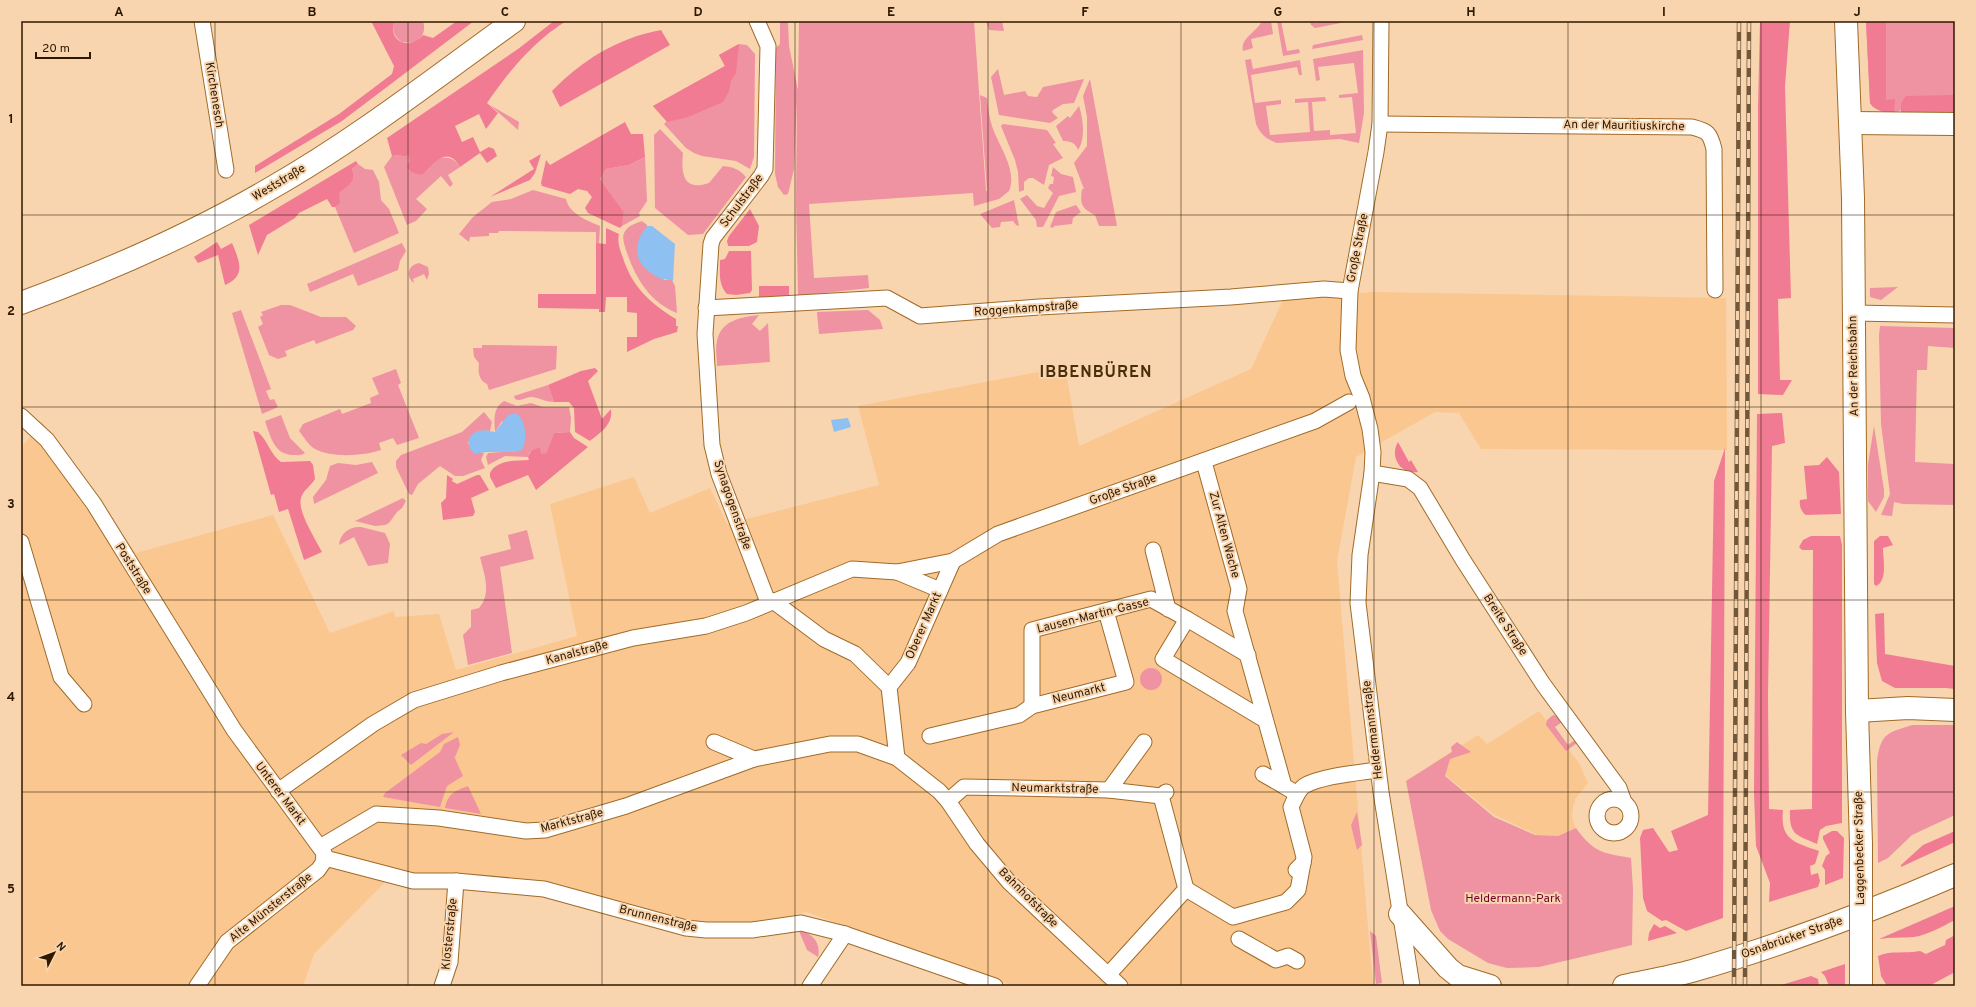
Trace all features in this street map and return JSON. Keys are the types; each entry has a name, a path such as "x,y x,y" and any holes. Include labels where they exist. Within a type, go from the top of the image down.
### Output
{"street":[{"name":"Kirchenesch","path":"202,21 226,170"},
{"name":"Weststraße","path":"21,302 163,245 218,218 274,187 364,129 514,21"},
{"name":"Schulstraße","path":"706,308 709,253 712,241 765,169 768,46 757,21"},
{"name":"Große Straße","path":"1372,472 1373,452 1370,429 1348,350 1350,291 1380,124 1382,21"},
{"name":"An der Reichsbahn","path":"1846,21 1851,123 1857,711"},
{"path":"1851,123 1955,124"},
{"name":"An der Mauritiuskirche","path":"1380,124 1692,127 1705,130 1711,138 1714,149 1715,290"},
{"name":"Roggenkampstraße","path":"706,308 887,298 920,316 1039,307 1231,298 1324,289 1350,291"},
{"name":"Synagogenstraße","path":"706,308 707,382 712,445 719,474 770,602"},
{"path":"1854,313 1955,315"},
{"name":"Große Straße","path":"892,572 953,561 998,534 1204,462 1315,421 1349,402"},
{"name":"Poststraße","path":"21,416 47,440 86,492 234,730"},
{"name":"Zur Alten Wache","path":"1204,462 1239,588 1236,611 1284,786"},
{"name":"Heldermannstraße","path":"1372,472 1360,555 1358,603 1378,770 1412,986"},
{"name":"Breite Straße","path":"1372,472 1408,479 1420,488 1479,586 1543,684 1619,788 1624,802"},
{"path":"21,542 61,677 84,704"},
{"path":"1153,550 1168,609"},
{"name":"Oberer Markt","path":"889,687 908,663 953,561"},
{"name":"Kanalstraße","path":"278,791 373,724 414,700 500,673 634,638 706,626 746,613 852,569 892,572"},
{"path":"892,572 940,590"},
{"name":"Lausen-Martin-Gasse","path":"1032,706 1032,630 1151,599 1187,618 1248,655"},
{"path":"770,602 824,639 856,654 889,687 897,758 939,791 948,801"},
{"name":"Neumarkt","path":"1032,706 1126,682 1106,611"},
{"path":"1187,618 1163,659 1265,720"},
{"path":"930,736 1019,714 1032,706"},
{"path":"1857,711 1908,708 1955,710"},
{"name":"Laggenbecker Straße","path":"1857,711 1861,844 1861,986"},
{"name":"Unterer Markt","path":"234,730 278,791 321,858"},
{"path":"714,742 754,759"},
{"path":"1109,790 1124,776 1144,742"},
{"name":"Marktstraße","path":"321,858 376,814 440,818 526,831 545,830 626,806 754,759 830,744 858,744 897,758"},
{"path":"1108,975 1186,889 1233,917 1286,902 1298,890 1299,867 1304,857 1291,807 1297,794 1304,786 1331,777 1378,770"},
{"path":"1263,774 1297,794"},
{"name":"Neumarktstraße","path":"948,801 964,787 1109,790 1163,794 1186,889"},
{"name":"Bahnhofstraße","path":"948,801 977,844 1009,882 1120,986"},
{"name":"Brunnenstraße","path":"321,858 362,867 413,881 456,880 544,890 686,928 706,930 752,930 801,923 845,934 996,986"},
{"name":"Alte Münsterstraße","path":"197,986 227,942 321,858"},
{"name":"Osnabrücker Straße","path":"1624,986 1691,971 1790,940 1903,898 1955,875"},
{"name":"Klosterstraße","path":"442,986 450,962 456,880"},
{"path":"1400,914 1448,968 1458,976 1490,986"},
{"path":"810,986 845,934"},
{"path":"1240,939 1276,960 1288,956 1297,961"}],"shaded area":[{"path":"371,21 395,21 393,28 396,38 401,42 412,43 423,35 433,38 457,21 474,21 342,121 255,173 255,166 339,114 392,74 394,66"},
{"path":"554,21 566,21 543,38 522,58 487,103 498,113 486,129 479,114 455,126 462,142 473,137 480,152 489,147 494,149 497,156 487,163 480,153 460,167 450,157 445,157 436,161 423,174 416,174 407,167 410,161 408,155 405,157 399,155 392,156 387,138 518,49"},
{"path":"1760,21 1790,21 1785,86 1791,298 1778,299 1780,380 1792,380 1783,395 1758,394 1758,106"},
{"path":"1866,21 1886,21 1886,100 1895,99 1894,113 1878,110 1870,103"},
{"path":"661,30 670,45 560,107 552,91 575,70 601,52 615,45 629,39"},
{"path":"739,44 736,73 731,81 729,91 723,102 688,117 667,122 653,106 725,66 719,55"},
{"path":"1955,95 1955,117 1918,117 1901,112 1901,103 1906,96"},
{"path":"625,122 631,134 643,134 645,157 629,165 606,169 600,179 624,212 622,226 620,228 588,213 585,208 592,197 587,191 578,189 570,194 542,186 541,183 546,160 550,165"},
{"path":"541,154 535,173 530,180 490,197 534,169 529,161"},
{"path":"356,161 358,164 352,169 354,173 353,180 339,193 340,203 335,207 332,207 327,199 299,213 295,218 267,235 258,255 249,225"},
{"path":"750,209 759,226 757,242 749,246 728,246 727,241 729,236"},
{"path":"606,228 619,234 618,240 620,249 632,278 637,286 651,301 676,319 676,326 678,326 677,332 654,339 627,352 627,337 637,337 637,313 627,312 627,297 606,297 605,312 599,312 599,309 538,308 538,294 596,294 596,243 606,244"},
{"path":"217,242 221,249 232,243 239,261 239,272 232,281 225,285 218,255 198,263 194,257"},
{"path":"729,251 751,251 752,290 750,293 736,295 727,294 722,286 720,278 720,260 725,259"},
{"path":"759,286 789,286 789,297 759,297"},
{"path":"1372,292 1726,298 1727,450 1481,449 1459,413 1435,412 1356,457 1337,561 1373,986 1014,986 806,912 742,929 694,922 544,885 391,876 314,954 303,986 21,986 21,448 42,422 136,553 273,515 330,633 394,611 395,617 439,614 456,670 577,636 550,504 634,477 650,513 710,488 727,524 879,485 858,406 1065,367 1079,446 1251,369 1283,300"},
{"path":"595,368 598,371 588,381 602,419 611,409 611,415 605,428 590,441 575,432 574,408 569,402 554,402 548,385 581,371"},
{"path":"1782,413 1785,443 1772,446 1768,696 1769,809 1783,810 1784,828 1786,834 1790,838 1802,845 1819,851 1815,864 1810,866 1811,875 1818,873 1820,881 1818,887 1769,902 1770,883 1756,846 1754,793 1757,414"},
{"path":"253,431 258,432 277,459 281,462 310,461 313,465 315,479 303,493 301,504 304,518 322,552 304,560 288,509 279,512 274,494 271,495"},
{"path":"570,432 574,438 588,447 536,490 528,475 496,488 490,477 490,473 493,468 502,463 529,460 528,457 530,453 535,449 540,448 541,454 546,453 554,433"},
{"path":"1398,442 1409,462 1411,460 1418,472 1406,471 1398,464 1395,453"},
{"path":"1725,448 1723,918 1686,931 1666,920 1662,921 1647,911 1643,898 1640,838 1643,830 1653,828 1669,852 1678,850 1671,831 1708,815 1714,481"},
{"path":"1827,457 1839,472 1841,514 1806,515 1804,514 1800,504 1800,500 1807,499 1804,466 1819,465"},
{"path":"447,475 457,484 480,475 489,490 471,498 475,512 473,516 443,520 441,503 446,498"},
{"path":"1811,536 1840,536 1842,545 1842,823 1826,826 1820,830 1817,844 1795,833 1791,825 1790,818 1790,810 1812,809 1813,550 1802,550 1799,547 1803,540"},
{"path":"1880,536 1888,536 1893,545 1883,548 1883,575 1882,580 1876,586 1874,584 1874,541"},
{"path":"1884,613 1885,654 1955,666 1955,689 1895,688 1882,681 1877,663 1875,614"},
{"path":"1539,711 1579,763 1588,783 1576,798 1573,807 1572,817 1575,828 1558,836 1537,835 1493,814 1432,764 1478,735 1487,744"},
{"path":"1832,831 1837,831 1844,838 1843,878 1825,885 1825,870 1822,866 1826,856 1830,853 1823,836"},
{"path":"1955,831 1955,842 1901,867 1901,865 1923,845"},
{"path":"1955,906 1955,920 1930,932 1914,937 1879,939"},
{"path":"1654,924 1660,928 1665,926 1677,933 1648,941 1649,933"},
{"path":"1955,935 1955,972 1929,986 1887,986 1881,976 1878,956 1888,953 1920,951 1926,954 1945,945 1946,940"},
{"path":"1845,964 1845,986 1829,986 1825,976 1821,972"},
{"path":"1811,976 1818,979 1819,986 1778,986"}],"green space":[{"path":"395,21 423,21 423,34 420,39 414,43 402,42 394,33 393,27"},
{"path":"780,21 788,21 789,46 798,90 799,21 974,21 986,191 980,95 987,98 992,126 1009,166 1011,183 1009,191 999,199 974,206 973,193 809,204 814,278 868,275 869,288 798,296 796,203 797,100 794,169 788,194 784,195 778,187 775,174 776,48 780,44"},
{"path":"986,21 1002,21 1004,31 989,30"},
{"path":"1262,21 1271,21 1273,34 1251,39 1253,48 1243,51 1244,42"},
{"path":"1277,21 1281,21 1287,51 1299,49 1300,53 1283,56"},
{"path":"1310,21 1315,21 1315,23 1328,21 1351,21 1315,28 1311,25"},
{"path":"1866,21 1955,21 1955,109 1901,110 1894,113 1873,107 1870,103"},
{"path":"1362,35 1363,40 1312,49 1313,45"},
{"path":"739,44 747,45 755,54 754,157 750,169 736,161 702,156 686,148 664,124 667,121 653,106 725,66 719,55"},
{"path":"1363,50 1364,113 1359,143 1340,139 1277,143 1262,134 1256,124 1245,60 1251,59 1253,69 1300,60 1302,75 1299,75 1297,67 1251,75 1255,103 1281,100 1281,104 1266,106 1270,135 1310,132 1308,102 1295,103 1295,99 1325,97 1326,101 1312,102 1314,131 1330,130 1330,135 1356,133 1352,97 1339,98 1339,95 1358,93 1354,63 1318,67 1320,80 1316,81 1313,59"},
{"path":"998,69 1004,95 1025,91 1028,96 1037,97 1043,87 1084,79 1074,103 1063,104 1053,110 1052,112 1058,118 1050,123 999,115 991,77"},
{"path":"1090,79 1117,226 1099,226 1095,215 1084,208 1081,198 1082,189 1084,189 1074,163 1087,146 1087,117 1083,96"},
{"path":"490,105 519,122 518,130"},
{"path":"1079,106 1083,122 1083,134 1081,145 1078,150 1072,143 1063,141 1056,126 1068,116 1070,118"},
{"path":"1003,124 1047,130 1056,143 1053,144 1063,158 1049,165 1044,185 1033,178 1029,178 1024,182 1024,190 1019,192 1018,172 1015,160 1001,126"},
{"path":"660,129 683,153 683,174 689,183 700,185 709,183 723,166 736,169 746,177 703,234 688,235 655,208 654,135"},
{"path":"399,155 405,157 408,155 410,161 428,169 434,161 443,158 452,159 457,162 460,167 448,175 453,184 450,187 441,176 416,199 427,209 416,221 407,225 384,167 392,156"},
{"path":"645,157 647,201 639,213 640,216 622,226 624,212 600,179 606,169 629,165"},
{"path":"358,164 365,169 373,170 379,182 381,200 389,209 399,233 354,253 335,207 339,203 338,193 351,183 354,177 352,169"},
{"path":"1053,167 1061,174 1073,177 1076,192 1059,196 1043,227 1037,227 1036,220 1020,199 1027,195 1037,206 1044,208 1053,193 1048,188 1050,184 1053,184 1054,177 1051,176"},
{"path":"533,190 566,199 571,209 575,213 600,226 599,244 596,243 596,232 499,231 498,233 489,233 489,236 470,237 469,242 459,234 473,217 492,202 511,199"},
{"path":"1014,200 1019,226 1013,221 1001,222 1000,227 992,228 980,214"},
{"path":"1076,205 1081,212 1073,218 1072,224 1054,226 1053,228 1050,227 1056,212"},
{"path":"642,221 647,225 647,228 639,240 664,280 672,280 675,286 677,313 658,302 644,288 634,270 626,250 623,237 624,232 633,224"},
{"path":"402,243 406,251 400,261 398,270 358,286 353,274 310,292 307,284"},
{"path":"419,263 428,267 429,274 427,280 424,274 413,279 414,283 409,277 409,271 412,266"},
{"path":"1898,287 1881,300 1870,297 1870,288"},
{"path":"281,305 290,305 321,317 346,317 356,326 353,330 316,344 314,340 285,351 287,356 278,359 269,355 258,327 263,324 260,317 263,315 261,312"},
{"path":"241,310 271,389 266,391 270,400 274,399 278,407 262,414 232,313"},
{"path":"868,310 880,320 883,329 819,334 817,312"},
{"path":"759,315 752,324 760,331 768,323 770,362 717,366 716,344 719,334 723,328 733,321"},
{"path":"1880,326 1955,328 1955,348 1928,346 1927,370 1917,370 1915,462 1955,464 1955,505 1903,504 1894,502 1892,516 1881,515 1890,494 1881,424"},
{"path":"482,345 557,346 556,369 489,390 487,384 480,378 479,363 474,357 473,348 482,348"},
{"path":"396,369 401,383 398,385 419,438 397,445 393,438 379,443 381,450 366,454 338,455 322,452 313,448 299,431 303,424 340,409 342,414 371,403 370,398 379,394 372,378"},
{"path":"548,385 554,402 531,397 519,400 515,399 514,396"},
{"path":"504,401 517,406 531,403 543,407 569,407 571,418 570,432 554,433 546,453 541,455 530,452 528,457 505,456 488,465 486,457 488,453 518,451 502,421 495,432 496,410"},
{"path":"484,412 492,422 490,431 476,433 471,437 468,444 484,453 481,460 485,468 463,476 455,476 440,466 418,484 412,495 409,494 396,467 396,461 401,455 462,432"},
{"path":"281,415 290,438 305,453 304,454 298,455 281,452 271,438 265,421"},
{"path":"1874,426 1884,490 1884,497 1876,512 1868,501 1868,464"},
{"path":"372,462 378,473 314,504 313,497 326,480 330,466 338,463 356,465"},
{"path":"403,498 406,501 402,508 389,523 385,525 375,526 355,521"},
{"path":"361,527 385,533 390,544 388,563 368,566 354,537 339,545 341,537 346,531"},
{"path":"527,530 534,559 500,567 512,653 468,665 463,635 471,627 471,610 479,608 483,602 486,590 485,577 480,557 511,549 508,535"},
{"path":"1151,668 1159,671 1162,679 1159,687 1151,690 1143,687 1140,679 1143,671"},
{"path":"1553,715 1557,716 1562,722 1555,727 1568,745 1575,740 1577,743 1566,751 1546,725 1547,720"},
{"path":"1912,725 1955,725 1955,815 1912,835 1888,858 1878,863 1877,761 1879,752 1883,739 1897,730"},
{"path":"454,732 411,765 401,755 421,743 426,744 442,734"},
{"path":"458,737 460,745 455,757 454,756 463,776 447,786 440,807 383,797 385,793 440,752 444,744"},
{"name":"Heldermann-Park","path":"1457,742 1471,752 1450,759 1445,776 1494,817 1535,835 1558,836 1576,828 1588,843 1594,847 1606,853 1631,858 1633,889 1632,945 1539,967 1507,968 1488,963 1448,939 1440,931 1431,910 1406,781 1452,752 1451,747"},
{"path":"468,786 481,814 445,808 448,799 453,793"},
{"path":"1357,812 1362,845 1357,850 1351,825"},
{"path":"799,931 812,936 815,940 819,952 818,957 807,950"},
{"path":"1370,931 1376,936 1382,983 1376,984"}],"water":[{"path":"647,226 652,226 675,244 673,282 672,280 663,279 651,273 645,268 638,257 637,251 639,238"},
{"path":"515,413 522,419 524,424 525,441 522,450 475,454 472,451 469,441 472,435 483,430 495,432 508,415"},
{"path":"848,418 851,427 834,432 831,420"}],"railway":[{"path":"1734,986 1739,21"},
{"path":"1745,986 1749,21"}],"district":[{"name":"IBBENBÜREN","path":"1096,373"}]}
